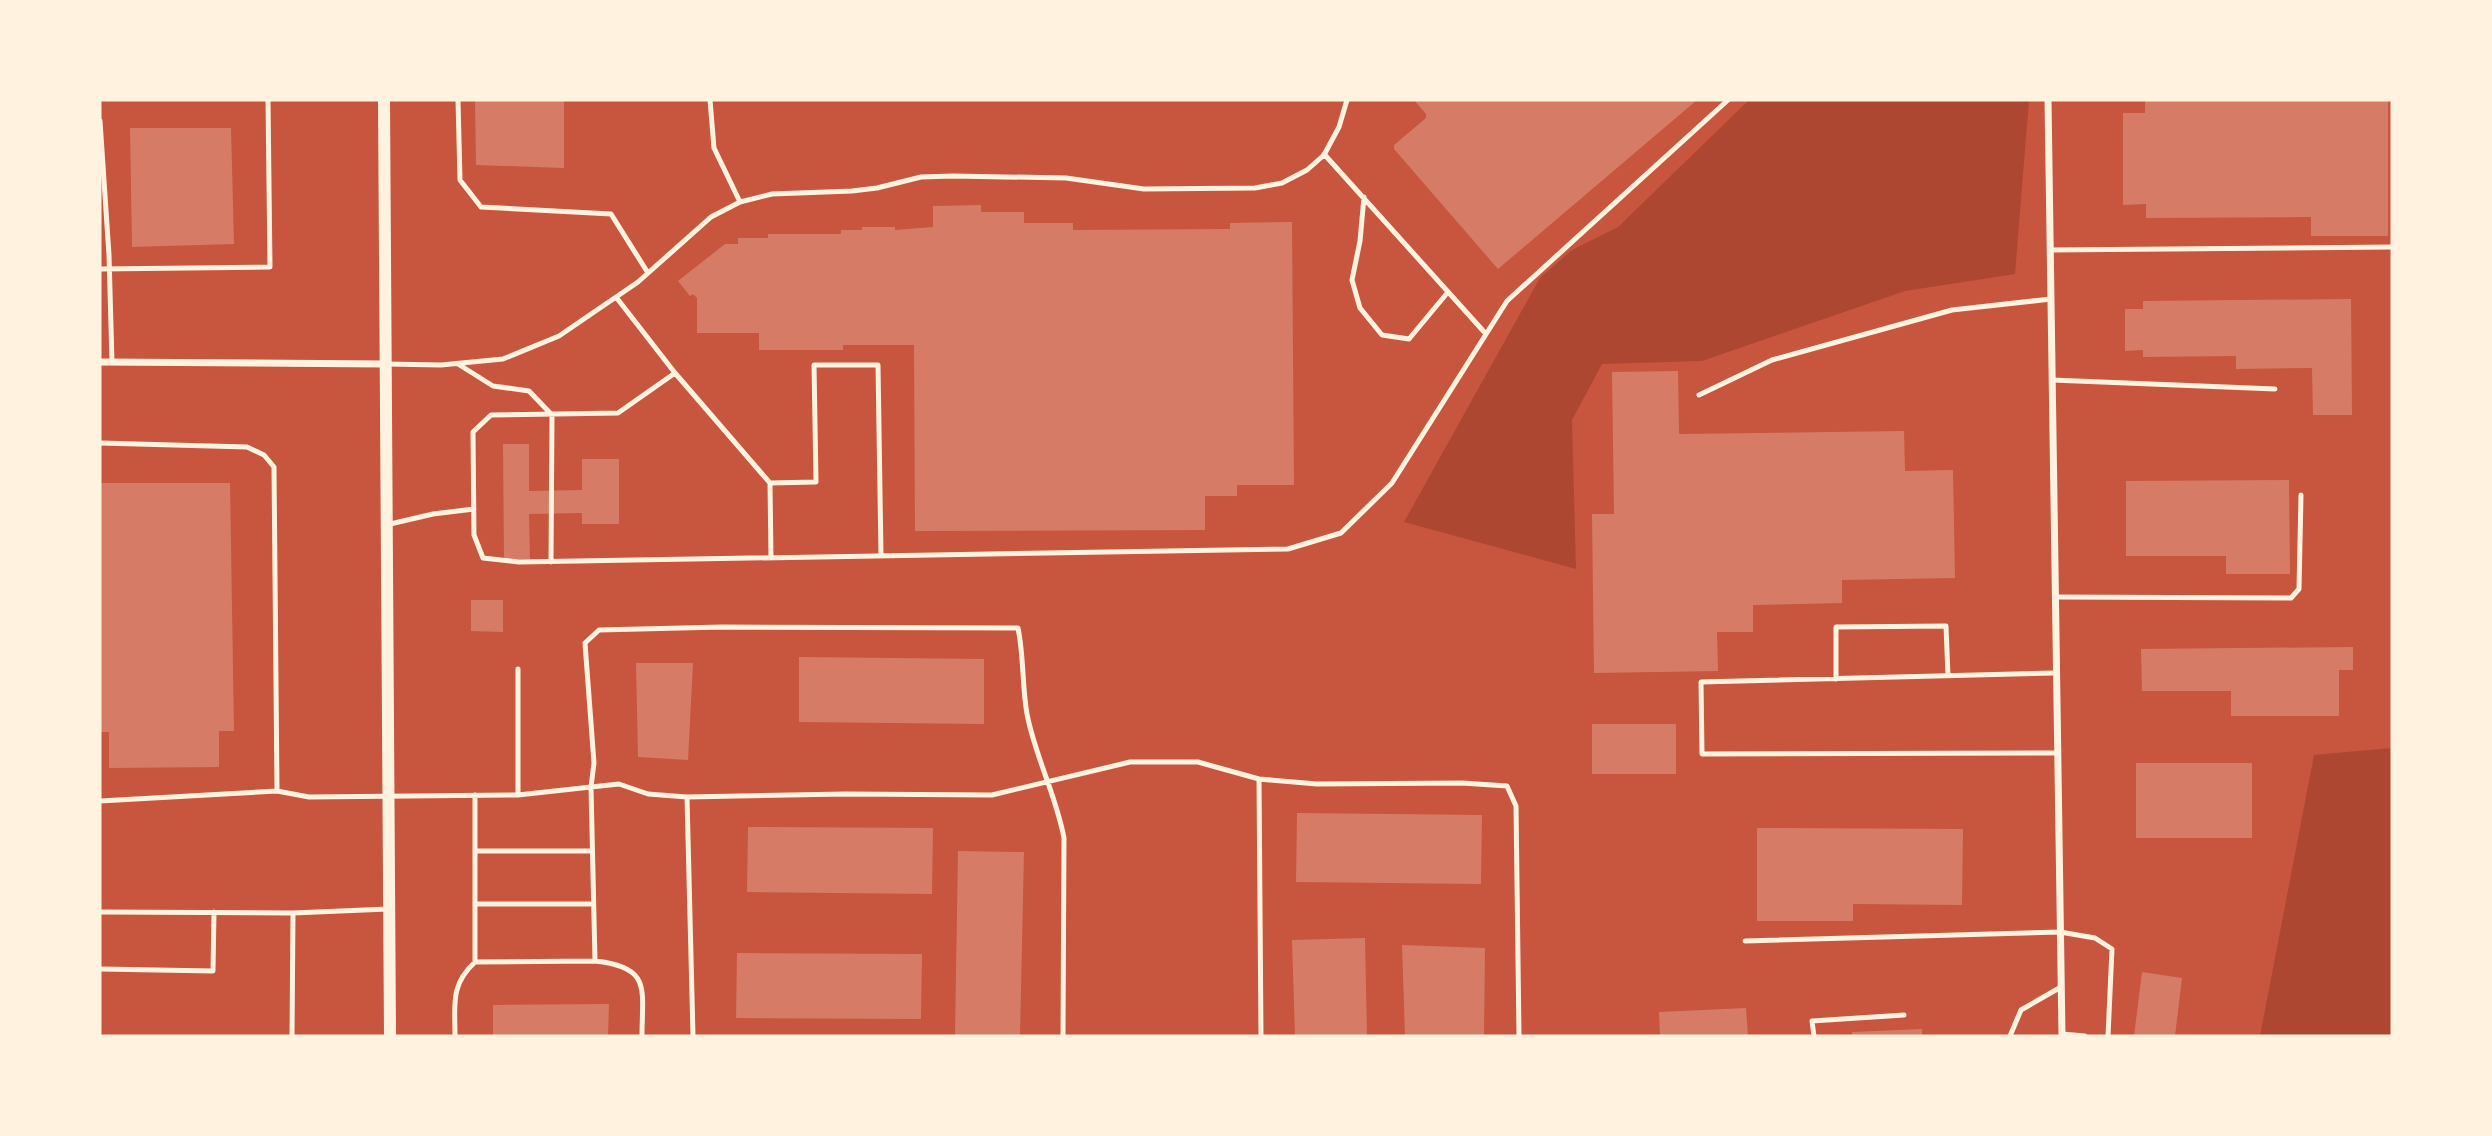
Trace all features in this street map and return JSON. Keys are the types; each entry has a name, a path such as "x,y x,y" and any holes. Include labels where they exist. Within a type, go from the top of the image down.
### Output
{"street":[{"path":"384,100 390,1036"},
{"path":"2048,100 2062,1035"},
{"path":"100,362 385,364"}],"lane":[{"path":"100,269 270,267 268,100"},
{"path":"458,100 460,180 481,207 611,214 649,273"},
{"path":"709,100 714,148 740,202"},
{"path":"385,364 458,364 503,359 559,336 649,273 712,217 740,202 772,194 852,191 921,177 953,176 1066,178 1144,189 1255,188 1282,183 1307,170 1324,154 1339,127 1347,100"},
{"path":"675,373 618,413 491,415 473,432 474,535 483,558 551,562 1288,549 1341,533 1392,483 1507,301 1728,100"},
{"path":"100,121 112,362"},
{"path":"1324,154 1486,334"},
{"path":"1364,197 1360,241 1352,280 1360,308 1382,335 1409,339 1448,292"},
{"path":"2050,250 2392,247"},
{"path":"616,297 675,373 769,483 771,558"},
{"path":"1699,395 1772,360 1952,310 2051,299"},
{"path":"458,364 493,386 529,391 552,415 551,562"},
{"path":"769,483 816,482 814,365 878,365 881,556"},
{"path":"2052,380 2275,389"},
{"path":"100,443 247,447 264,455 274,467 277,791"},
{"path":"2055,597 2291,598 2299,589 2301,495"},
{"path":"386,525 433,514 474,509"},
{"path":"595,961 591,787 594,763 585,643 599,630 722,626 1018,628 1027,714 1059,813 1064,838 1063,1036"},
{"path":"1836,679 1836,627 1946,626 1948,676"},
{"path":"518,668 518,795"},
{"path":"2056,673 1701,682 1702,754 2058,753"},
{"path":"100,801 277,791 309,797 518,795 619,784 648,794 687,797 992,795 1130,762 1198,762 1259,779 1317,785 1462,783 1507,786 1516,806 1519,1036"},
{"path":"1259,779 1261,1036"},
{"path":"475,795 475,962"},
{"path":"687,797 693,1036"},
{"path":"475,851 592,851"},
{"path":"475,904 593,904"},
{"path":"100,912 293,913 389,909"},
{"path":"100,969 213,971 214,912"},
{"path":"292,1036 293,913"},
{"path":"1745,941 2060,932 2095,938 2112,949 2108,1036"},
{"path":"455,1036 456,988 466,970 475,962 595,961 619,963 632,970 638,978 642,987 642,1036"},
{"path":"2010,1036 2021,1010 2061,987"},
{"path":"1814,1036 1812,1021 1904,1015"},
{"path":"2062,1035 2085,1036"}],"shaded area":[{"path":"1749,100 2029,100 2015,274 1905,291 1702,361 1602,364 1572,420 1576,569 1404,522 1540,278 1572,250 1618,227"},
{"path":"2392,748 2392,1036 2260,1036 2314,755"}],"building":[{"path":"475,100 564,100 564,168 476,165"},
{"path":"1414,100 1697,100 1498,269 1394,149 1394,145 1426,118 1426,114"},
{"path":"2145,100 2388,100 2388,236 2311,236 2311,217 2146,218 2146,204 2123,205 2123,113 2145,113"},
{"path":"130,128 231,128 234,244 132,247"},
{"path":"981,205 981,212 1024,212 1024,223 1073,223 1073,230 1230,229 1230,223 1292,222 1294,485 1237,485 1237,496 1205,496 1205,530 915,531 914,345 843,345 843,350 759,350 759,333 697,333 697,298 693,294 690,296 678,281 725,244 738,244 738,238 768,238 768,234 841,234 841,230 862,230 862,227 895,227 895,230 933,227 933,206"},
{"path":"2351,299 2352,415 2313,415 2312,368 2236,369 2236,356 2143,357 2143,350 2125,351 2125,309 2143,309 2143,301"},
{"path":"1678,371 1679,434 1904,431 1905,471 1953,470 1955,578 1842,580 1842,603 1753,605 1753,632 1717,632 1718,671 1594,673 1592,514 1614,514 1612,372"},
{"path":"503,444 529,444 529,491 582,490 582,459 619,459 619,524 582,524 582,513 529,514 530,559 504,559"},
{"path":"2289,480 2290,574 2226,574 2226,556 2126,556 2126,481"},
{"path":"100,483 230,483 234,731 219,731 219,767 109,768 109,732 100,732"},
{"path":"471,600 503,600 503,632 471,631"},
{"path":"2353,647 2353,670 2339,670 2339,716 2231,716 2231,691 2142,691 2141,649"},
{"path":"799,657 984,659 984,724 799,722"},
{"path":"636,663 693,663 688,760 638,757"},
{"path":"1592,724 1676,724 1676,774 1592,774"},
{"path":"2136,763 2252,763 2252,838 2136,838"},
{"path":"1297,813 1482,815 1481,884 1296,882"},
{"path":"748,827 933,828 932,894 747,892"},
{"path":"1757,828 1963,829 1962,905 1853,904 1853,921 1757,921"},
{"path":"958,851 1024,852 1020,1036 955,1035"},
{"path":"1365,938 1367,1036 1295,1036 1292,940"},
{"path":"1402,945 1485,948 1484,1036 1405,1036"},
{"path":"737,953 922,954 921,1019 736,1018"},
{"path":"2142,972 2182,978 2175,1036 2134,1036"},
{"path":"609,1004 608,1036 493,1036 493,1005"},
{"path":"1746,1008 1748,1036 1660,1036 1659,1012"},
{"path":"1922,1029 1922,1036 1852,1036 1852,1032"}]}
